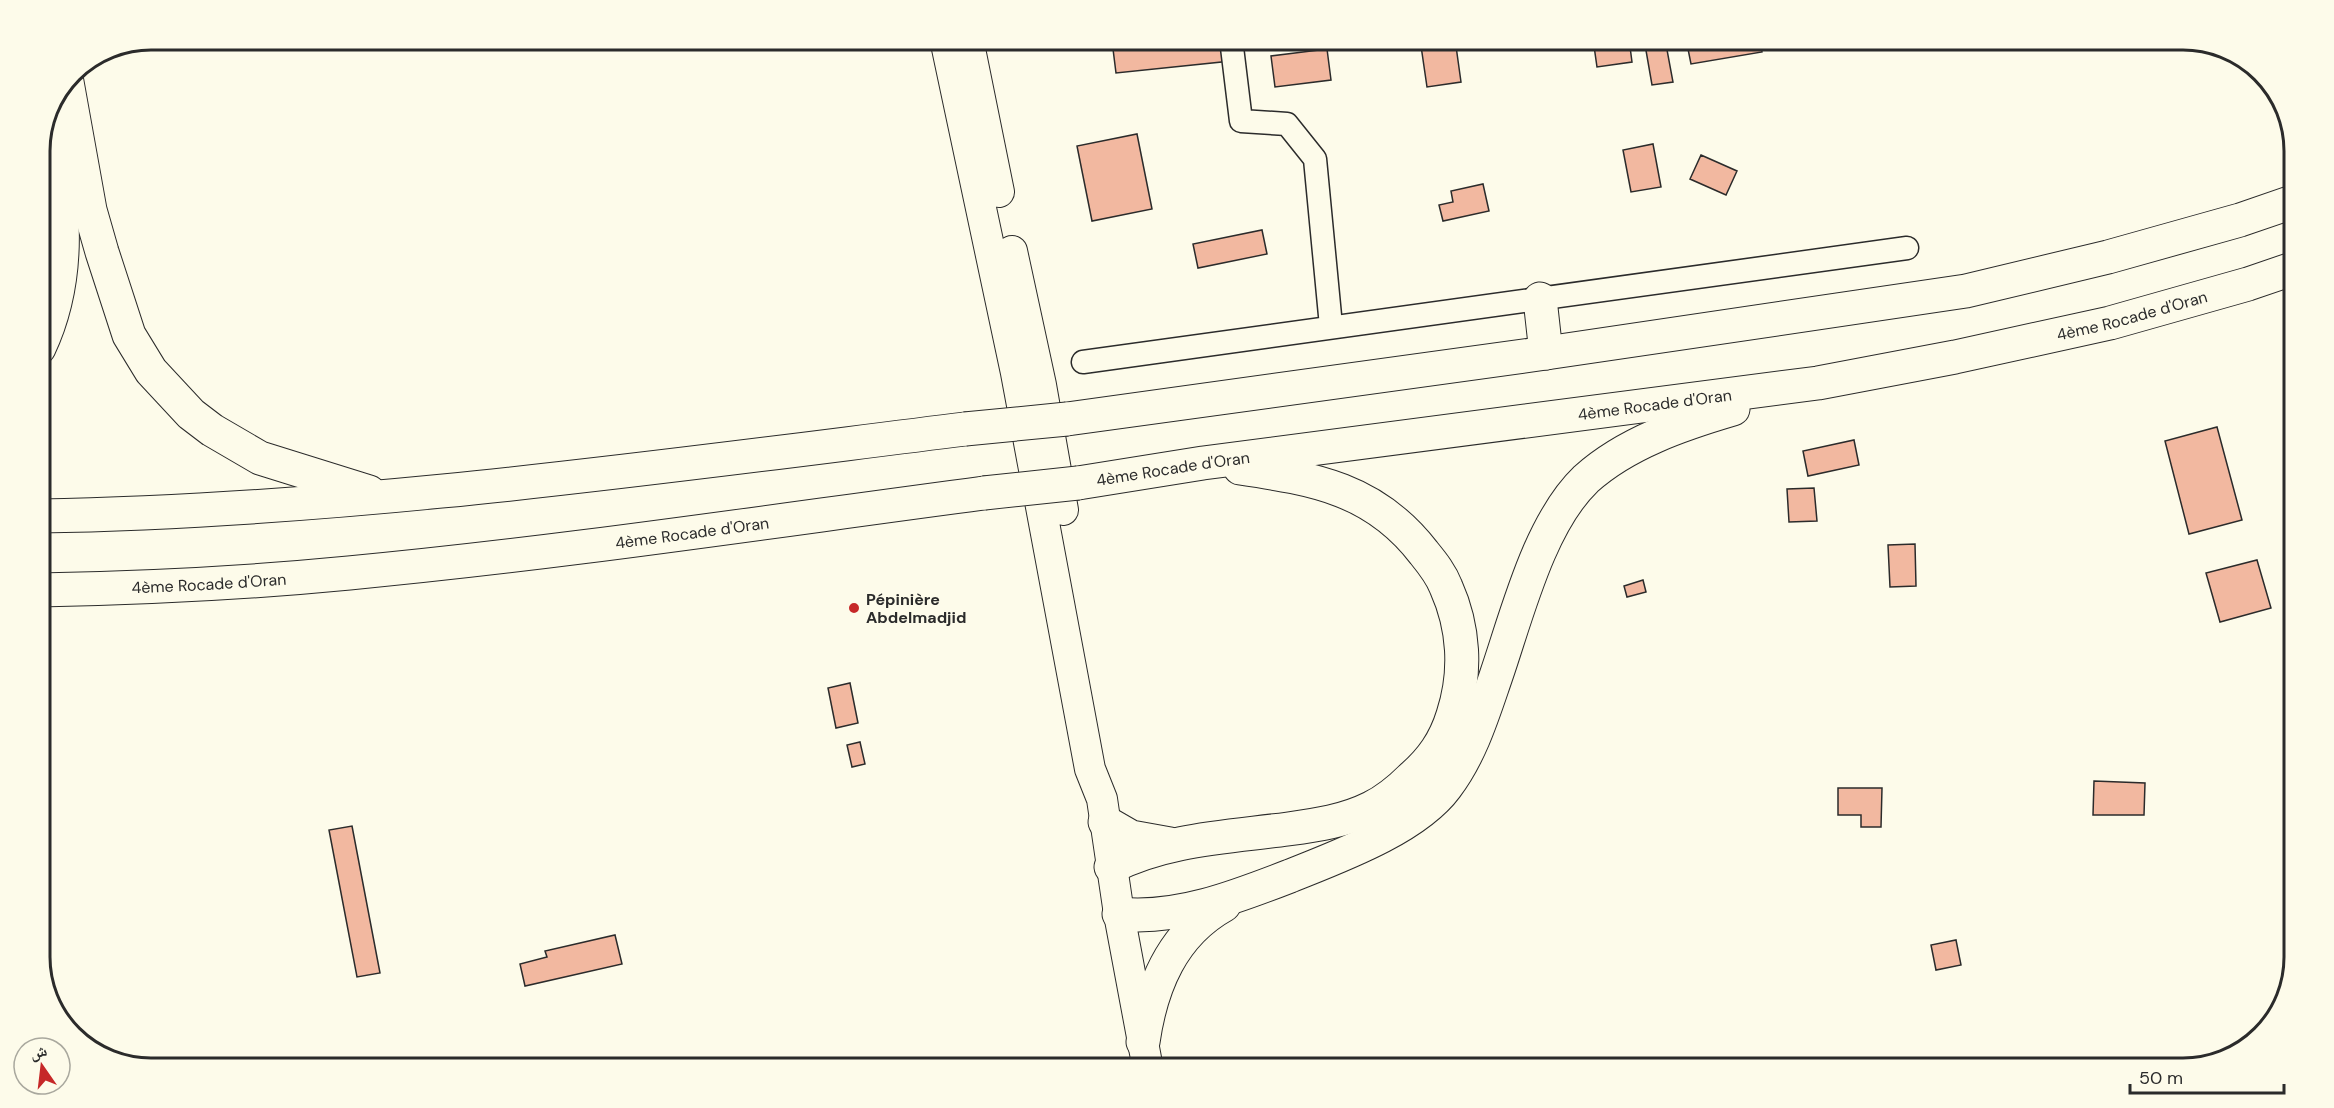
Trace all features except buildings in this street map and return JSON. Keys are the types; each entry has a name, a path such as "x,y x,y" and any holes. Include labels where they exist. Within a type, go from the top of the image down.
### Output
{"highway":[{"path":"69,91 90,210 102,252 129,335 151,371 191,414 212,430 260,458 382,496"},
{"path":"50,318 59,286 62,249 61,189 51,135"},
{"path":"50,516 131,514 382,496 625,471 965,429 1067,419 1546,353 1966,291 2119,254 2240,220 2284,205"},
{"name":"4ème Rocade d'Oran","path":"50,590 228,583 349,573 509,555 984,493 1078,483 1203,463 1818,383 1955,357 2110,323 2284,272"},
{"path":"1540,299 1546,353"},
{"path":"1119,914 1156,915 1243,894 1316,865 1393,830 1415,816 1445,788 1471,745 1524,592 1545,540 1566,503 1587,479 1624,452 1670,430 1818,383"},
{"path":"1112,867 1140,853 1172,844 1328,823 1361,812 1392,796 1423,768 1446,736 1456,705 1463,656 1456,611 1441,575 1411,536 1369,502 1323,483 1203,463"},
{"path":"1103,811 1131,837 1172,844"},
{"path":"1145,1056 1147,1011 1172,954 1192,930 1208,916 1243,894"}],"main road":[{"path":"947,50 1016,373 1090,769 1103,811 1145,1056"},
{"path":"970,50 1041,385 1104,742 1106,783 1103,811"}],"lane":[{"path":"1232,50 1241,121 1287,124 1315,159 1331,326"},
{"path":"1083,362 1906,248"}],"place":[{"name":"Pépinière Abdelmadjid","path":"854,608"}]}
